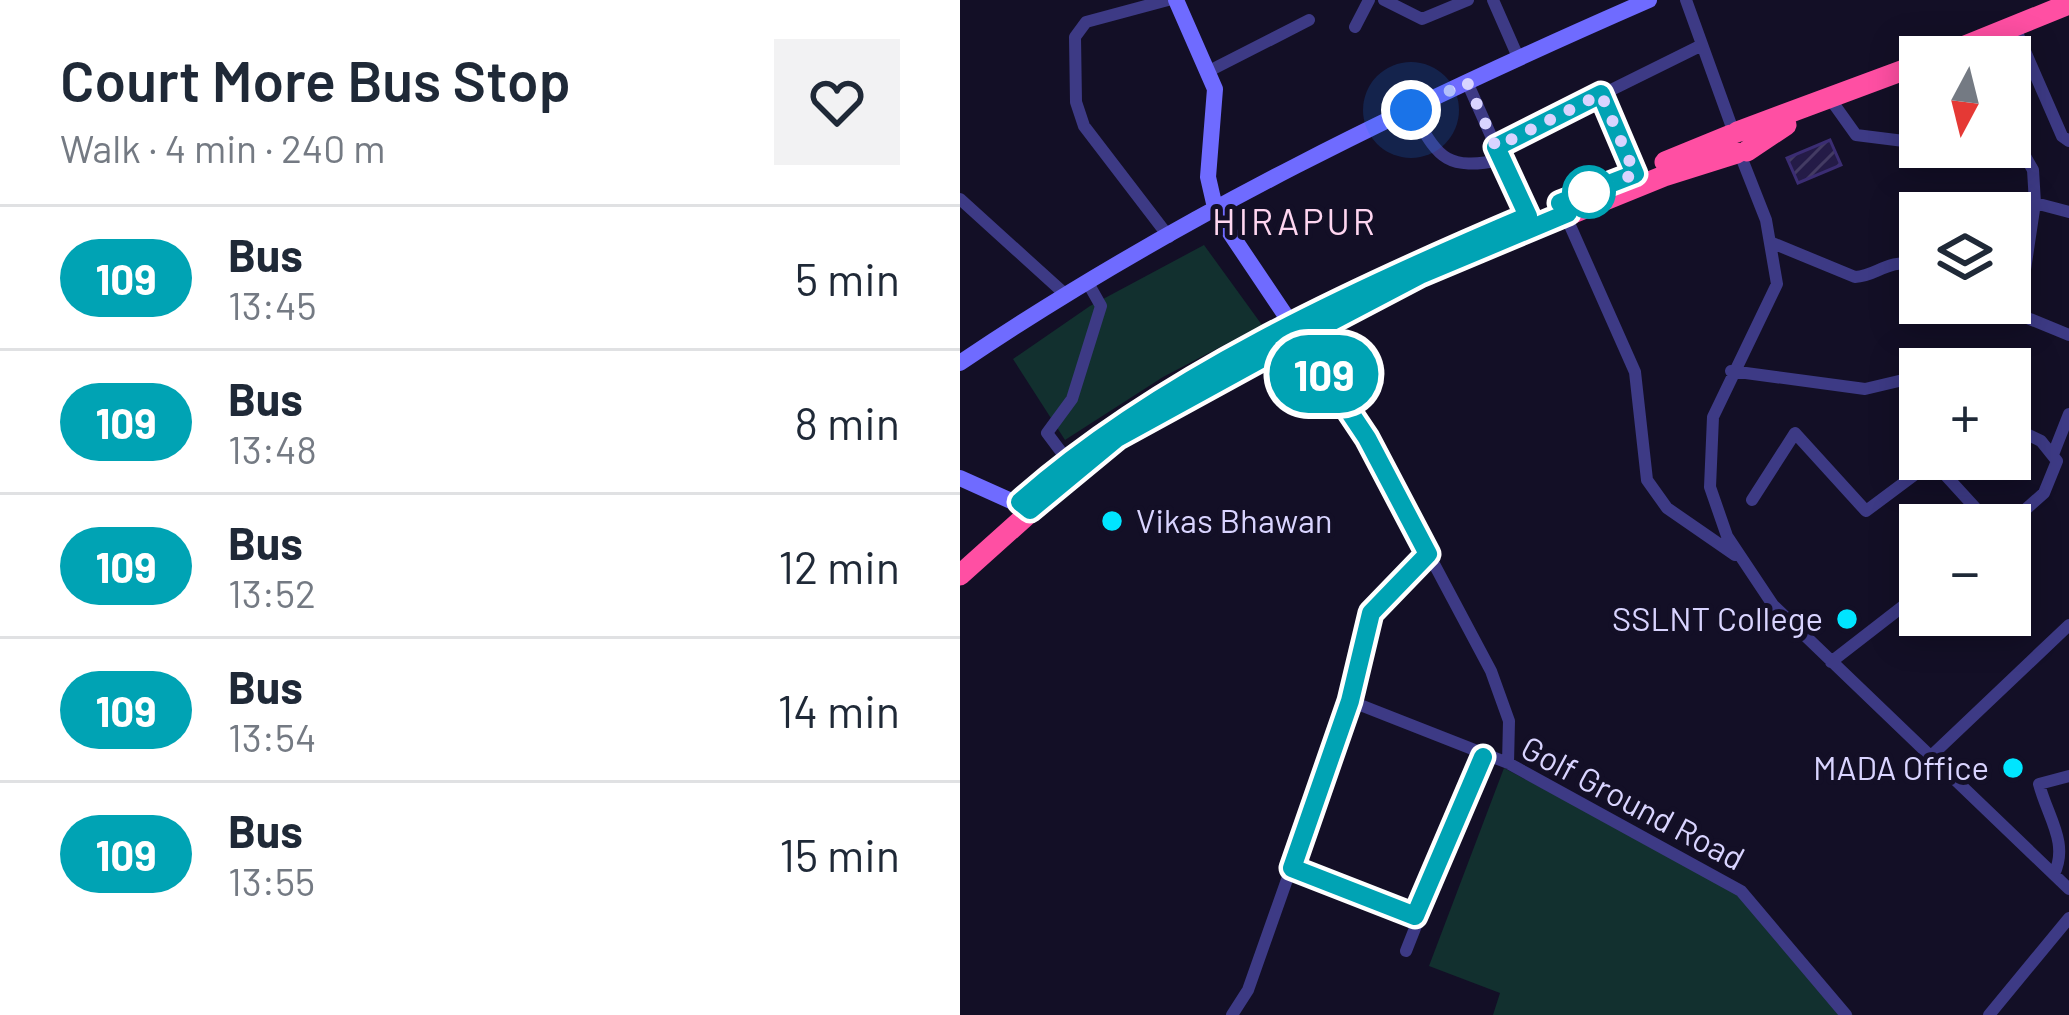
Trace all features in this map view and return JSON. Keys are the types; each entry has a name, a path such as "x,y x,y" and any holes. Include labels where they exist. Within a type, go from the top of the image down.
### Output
{"highway":[{"path":"1989,36 2069,4"},
{"path":"960,560 1025,506 1144,421 1396,274 1528,216 1564,208 1738,143 1899,72"},
{"path":"960,575 1068,461 1150,404 1635,174 1738,143"}],"street":[{"path":"1169,237 1084,126 1076,102 1075,38 1086,22 1172,0 1209,71 1216,115 1208,187 1216,212 1367,438 1492,671 1509,721 1508,763"},
{"path":"1355,27 1369,0"},
{"path":"1384,0 1422,19 1468,0"},
{"path":"1492,0 1518,57"},
{"path":"960,363 1066,295 1216,212 1518,57 1649,0"},
{"path":"1686,0 1770,242 1777,284 1731,371 1713,417 1708,463 1717,512 1741,559 1773,605 2069,889"},
{"path":"1209,71 1309,20"},
{"path":"2014,26 2062,136 2069,141"},
{"path":"1411,110 1436,153 1448,162 1499,154 1601,94 1702,45"},
{"path":"1467,82 1528,216"},
{"path":"1601,94 1635,174"},
{"path":"1821,104 1856,135 1899,140"},
{"path":"2031,166 2036,203 2031,234"},
{"path":"960,199 1066,295"},
{"path":"2036,203 2069,212"},
{"path":"1564,208 1635,372 1647,480 1667,508 1741,559"},
{"path":"1770,242 1855,277 1868,276 1882,264 1899,264"},
{"path":"1068,461 1047,433 1072,399 1101,307 1088,283"},
{"path":"2031,321 2069,335"},
{"path":"1731,371 1865,389 1899,384"},
{"path":"2031,505 2044,493 2060,455 2069,413"},
{"path":"1752,500 1795,433 1866,511 1921,470 1938,467 1972,504"},
{"path":"2031,438 2060,455"},
{"path":"960,478 1025,506"},
{"path":"1232,1015 1248,990 1350,701 1371,613 1428,554"},
{"path":"1831,662 1899,609"},
{"path":"1930,757 2069,626"},
{"name":"Golf Ground Road","path":"1350,701 1508,763 1742,891 1846,1015"},
{"path":"1406,951 1415,916 1483,757"},
{"path":"2054,874 2066,858 2066,839 2050,818 2039,784 2069,776"},
{"path":"1292,868 1415,916"},
{"path":"1989,1015 2069,918"}],"green space":[{"path":"1204,245 1262,325 1163,377 1065,440 1013,359 1090,306"},
{"path":"1504,768 1740,893 1781,930 1853,1015 1493,1015 1500,993 1429,966"}],"building":[{"path":"1830,140 1841,165 1798,183 1787,158"}],"bus line":[{"name":"109","path":"1274,352 1117,438 1030,510 1020,502 1097,439 1194,379 1396,274 1528,216 1496,147 1601,94 1635,174 1560,203 1568,213 1420,275 1300,338 1367,438 1428,554 1371,613 1350,701 1292,868 1415,916 1435,881 1483,757"}],"place":[{"name":"Vikas Bhawan","path":"1112,521"},
{"name":"SSLNT College","path":"1847,619"},
{"name":"MADA Office","path":"2013,768"}],"district":[{"name":"HIRAPUR","path":"1295,222"}],"route":[{"path":"1411,110 1467,82 1496,147 1601,94 1635,174 1589,192"}]}
